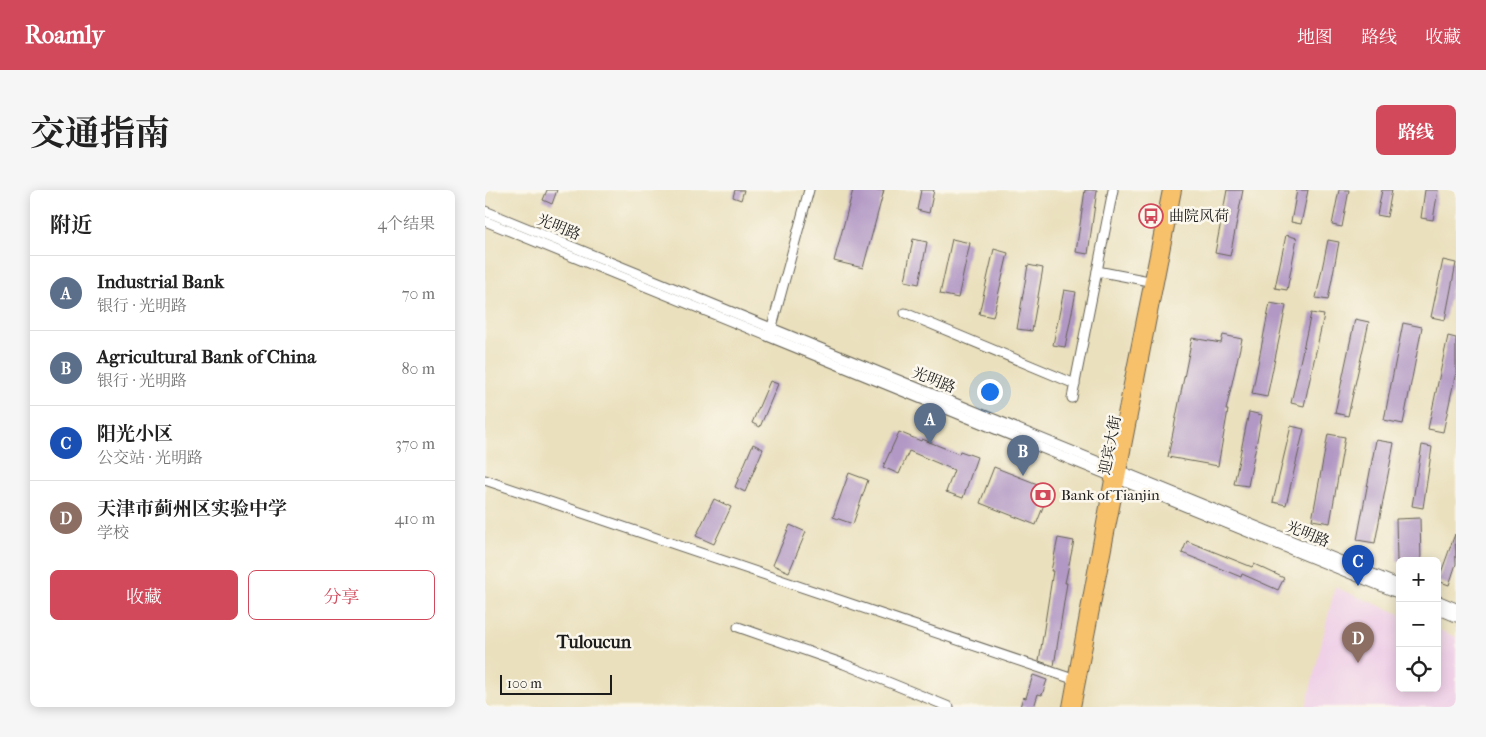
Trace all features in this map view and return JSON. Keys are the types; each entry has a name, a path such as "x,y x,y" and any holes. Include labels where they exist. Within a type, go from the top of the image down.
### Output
{"main road":[{"name":"迎宾大街","path":"1075,707 1149,281 1168,190"},
{"name":"迎宾大街","path":"1067,707 1115,474 1177,190"}],"street":[{"path":"771,333 809,190"},
{"path":"1072,398 1113,190"},
{"name":"光明路","path":"485,212 1396,592"},
{"name":"光明路","path":"485,221 771,333"},
{"path":"1097,271 1149,281"},
{"path":"905,313 1075,384"},
{"name":"光明路","path":"1115,474 1396,583"},
{"path":"485,480 1073,679"},
{"path":"1441,602 1456,608"},
{"path":"1441,611 1456,617"},
{"path":"738,627 844,664 949,707"}],"shaded area":[{"path":"1335,587 1396,612 1396,692 1441,692 1441,631 1456,637 1456,707 1306,707"}],"building":[{"path":"547,190 557,190 552,204 543,200"},
{"path":"735,190 744,190 741,200 733,197"},
{"path":"853,190 884,190 863,268 834,261"},
{"path":"921,190 934,190 929,213 917,210"},
{"path":"1085,190 1097,190 1088,254 1076,252"},
{"path":"1227,190 1243,190 1230,256 1215,253"},
{"path":"1297,190 1308,190 1301,224 1291,222"},
{"path":"1339,190 1349,190 1342,227 1332,225"},
{"path":"1382,190 1392,190 1387,217 1377,215"},
{"path":"1425,190 1438,190 1433,220 1421,218"},
{"path":"1286,235 1297,238 1287,290 1275,288"},
{"path":"913,239 927,242 919,284 905,281"},
{"path":"952,239 970,243 958,298 940,294"},
{"path":"1328,240 1339,242 1328,300 1316,298"},
{"path":"994,249 1008,253 993,317 979,314"},
{"path":"1443,260 1456,263 1445,320 1431,317"},
{"path":"1028,265 1043,268 1032,331 1017,329"},
{"path":"1064,290 1076,292 1065,347 1053,345"},
{"path":"1270,303 1286,306 1267,397 1252,394"},
{"path":"1311,313 1324,315 1304,406 1291,403"},
{"path":"1355,319 1369,322 1348,416 1335,413"},
{"path":"1403,323 1422,327 1403,424 1384,420"},
{"path":"1223,335 1242,339 1226,410 1228,410 1218,466 1168,457 1192,338 1221,343"},
{"path":"1448,336 1456,338 1456,372 1443,432 1428,429"},
{"path":"770,381 778,384 760,427 752,423"},
{"path":"1249,412 1262,415 1248,486 1234,484"},
{"path":"1291,426 1304,429 1286,505 1273,502"},
{"path":"899,432 959,454 960,451 977,457 963,498 946,492 954,470 909,451 899,474 883,467"},
{"path":"1328,434 1345,437 1330,523 1312,520"},
{"path":"1376,440 1394,443 1375,543 1357,540"},
{"path":"753,444 763,449 745,492 735,487"},
{"path":"1422,445 1432,447 1423,508 1412,506"},
{"path":"994,467 1050,489 1036,525 980,503"},
{"path":"849,473 868,480 853,524 833,517"},
{"path":"714,499 731,507 714,544 696,536"},
{"path":"1420,518 1421,557 1397,557 1396,519"},
{"path":"790,525 806,532 789,572 773,565"},
{"path":"1455,534 1456,564 1449,585 1441,582 1441,573"},
{"path":"1058,538 1074,541 1065,583 1067,583 1054,666 1039,661 1053,571 1051,571"},
{"path":"1187,541 1252,567 1254,564 1284,578 1278,590 1242,574 1241,577 1182,553"},
{"path":"1033,675 1047,680 1042,695 1038,694 1034,707 1020,707 1023,697 1026,698"}],"place":[{"name":"曲院风荷","path":"1151,216"},
{"name":"Industrial Bank","path":"930,444"},
{"name":"Agricultural Bank of China","path":"1023,476"},
{"name":"Bank of Tianjin","path":"1043,495"},
{"name":"阳光小区","path":"1358,586"},
{"name":"天津市蓟州区实验中学","path":"1358,663"}],"district":[{"name":"Tuloucun","path":"594,642"}]}
